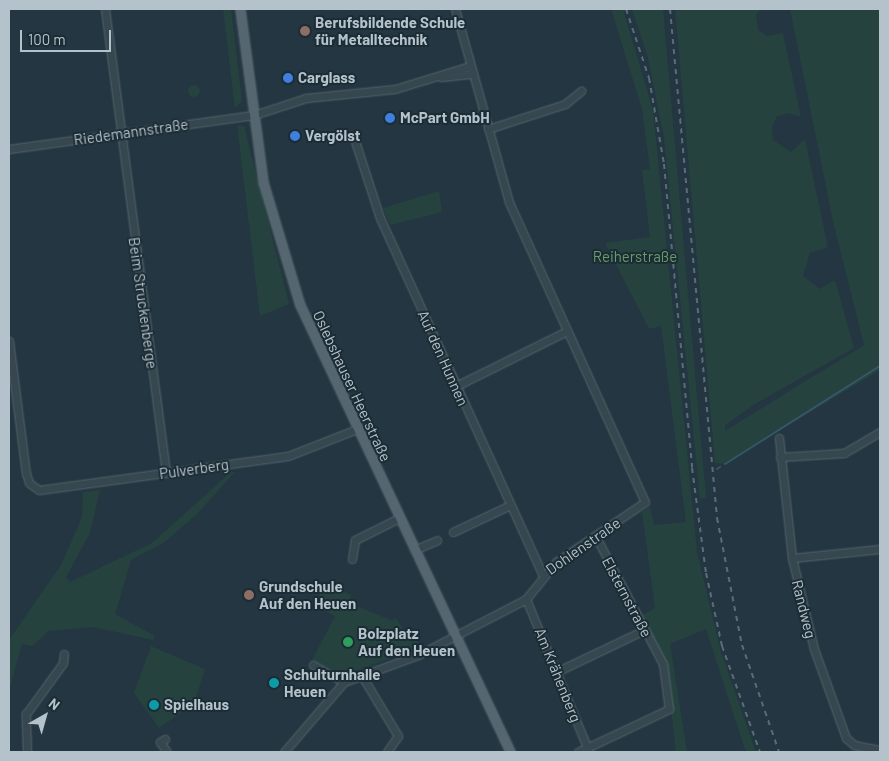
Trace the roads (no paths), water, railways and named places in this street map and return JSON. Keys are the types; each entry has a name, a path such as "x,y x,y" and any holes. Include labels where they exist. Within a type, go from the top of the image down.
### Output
{"main road":[{"name":"Oslebshauser Heerstraße","path":"240,9 263,182 289,275 357,429 510,752"}],"street":[{"name":"Beim Struckenberge","path":"105,9 166,473"},
{"path":"455,9 509,202 567,331 456,386"},
{"path":"442,77 470,66"},
{"path":"442,77 472,74"},
{"name":"Riedemannstraße","path":"9,149 254,115 306,98 395,89 442,77"},
{"path":"488,129 565,104 581,92"},
{"name":"Auf den Hunnen","path":"354,138 380,218 542,574"},
{"name":"Dohlenstraße","path":"344,682 408,660 526,598 542,574 641,507 645,498 567,331"},
{"name":"Pulverberg","path":"9,341 29,483 47,490 288,456 357,429"},
{"path":"780,457 844,453 880,432"},
{"name":"Randweg","path":"778,438 792,558 814,649 846,738 854,746 880,750"},
{"path":"453,532 510,505"},
{"path":"352,559 355,540 399,518"},
{"name":"Elsternstraße","path":"588,750 669,709 660,658 596,536"},
{"path":"414,550 437,540"},
{"path":"792,558 880,549"},
{"name":"Am Krähenberg","path":"526,598 588,750"},
{"path":"556,672 644,630"},
{"path":"27,752 26,714 63,663 64,654"},
{"path":"284,752 344,682 313,665"},
{"path":"362,676 398,740 387,752"},
{"path":"165,739 160,742 167,752"},
{"path":"578,752 588,750"}],"waterway":[{"path":"725,464 880,366"}],"railway":[{"path":"626,9 649,78 664,164 692,468 706,573 722,646 760,752"},
{"path":"670,9 717,518 742,645 779,752"}],"place":[{"name":"Berufsbildende Schule für Metalltechnik","path":"305,31"},
{"name":"Carglass","path":"288,78"},
{"name":"McPart GmbH","path":"390,118"},
{"name":"Vergölst","path":"295,136"},
{"name":"Grundschule Auf den Heuen","path":"249,595"},
{"name":"Bolzplatz Auf den Heuen","path":"348,642"},
{"name":"Schulturnhalle Heuen","path":"274,683"},
{"name":"Spielhaus","path":"154,705"}],"park label":[{"name":"Reiherstraße","path":"635,257"}]}
